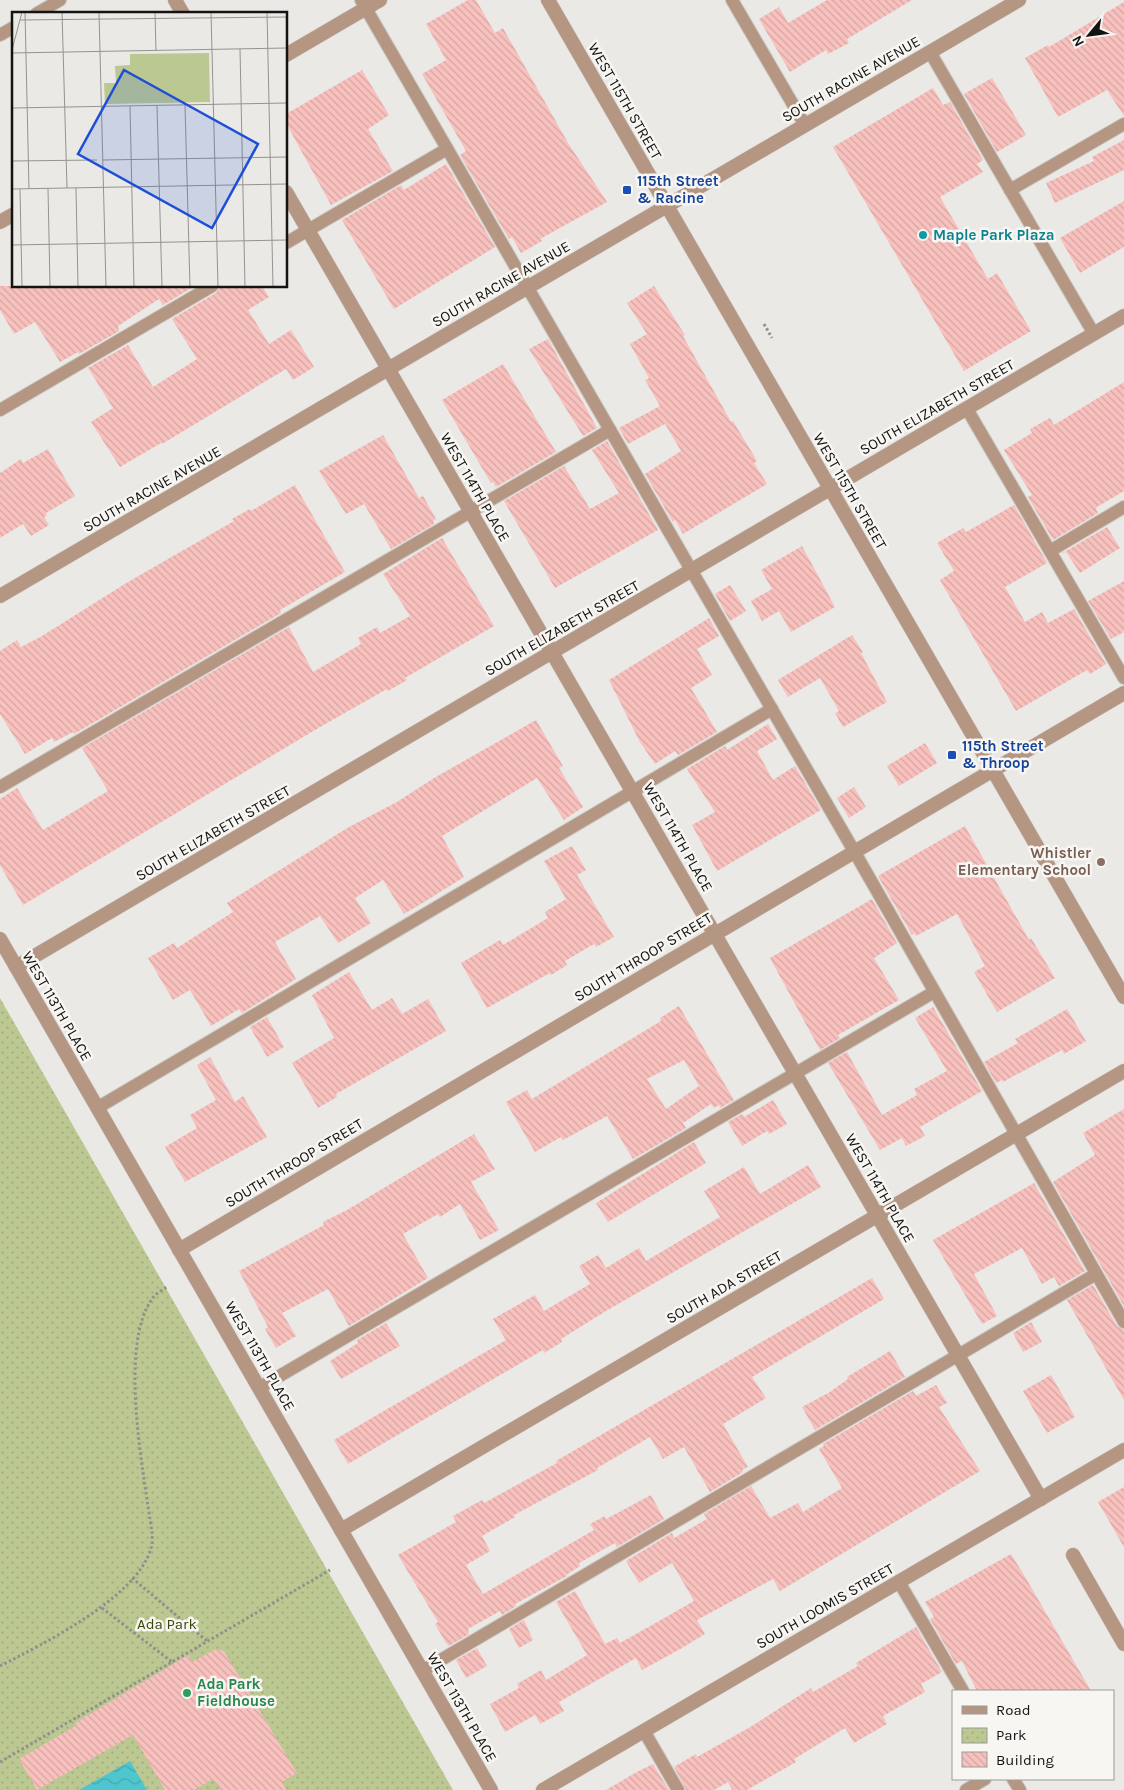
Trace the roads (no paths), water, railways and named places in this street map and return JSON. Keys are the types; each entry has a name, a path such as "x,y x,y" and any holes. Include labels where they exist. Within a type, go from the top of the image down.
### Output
{"street":[{"path":"175,0 182,12"},
{"path":"288,54 363,4 380,0"},
{"name":"WEST 115TH STREET","path":"548,0 1124,997"},
{"name":"SOUTH RACINE AVENUE","path":"0,596 1019,0"},
{"name":"WEST 114TH PLACE","path":"288,195 1041,1499"},
{"path":"0,222 12,215"},
{"name":"SOUTH ELIZABETH STREET","path":"16,967 1124,316"},
{"name":"SOUTH THROOP STREET","path":"179,1250 1124,693"},
{"name":"WEST 113TH PLACE","path":"0,939 491,1790"},
{"name":"SOUTH ADA STREET","path":"341,1530 1124,1071"},
{"name":"SOUTH LOOMIS STREET","path":"543,1790 1124,1450"},
{"path":"1073,1554 1124,1644"}],"lane":[{"path":"39,12 60,0"},
{"path":"732,0 805,125"},
{"path":"363,4 692,570 1124,1322"},
{"path":"0,35 12,28"},
{"path":"930,52 1094,334"},
{"path":"1010,190 1124,124"},
{"path":"288,242 447,149"},
{"path":"0,410 209,288"},
{"path":"967,409 1124,678"},
{"path":"0,787 610,430"},
{"path":"1050,551 1124,507"},
{"path":"97,1108 772,709"},
{"path":"259,1388 934,992"},
{"path":"422,1671 1096,1274"},
{"path":"899,1582 961,1690"},
{"path":"644,1731 678,1790"},
{"path":"966,1790 983,1780"}],"water":[{"path":"130,1761 147,1790 79,1790"}],"place":[{"name":"115th Street & Racine","path":"627,190"},
{"name":"Maple Park Plaza","path":"923,235"},
{"name":"115th Street & Throop","path":"952,755"},
{"name":"Whistler Elementary School","path":"1101,862"},
{"name":"Ada Park Fieldhouse","path":"187,1693"}],"park label":[{"name":"Ada Park","path":"167,1624"}]}
